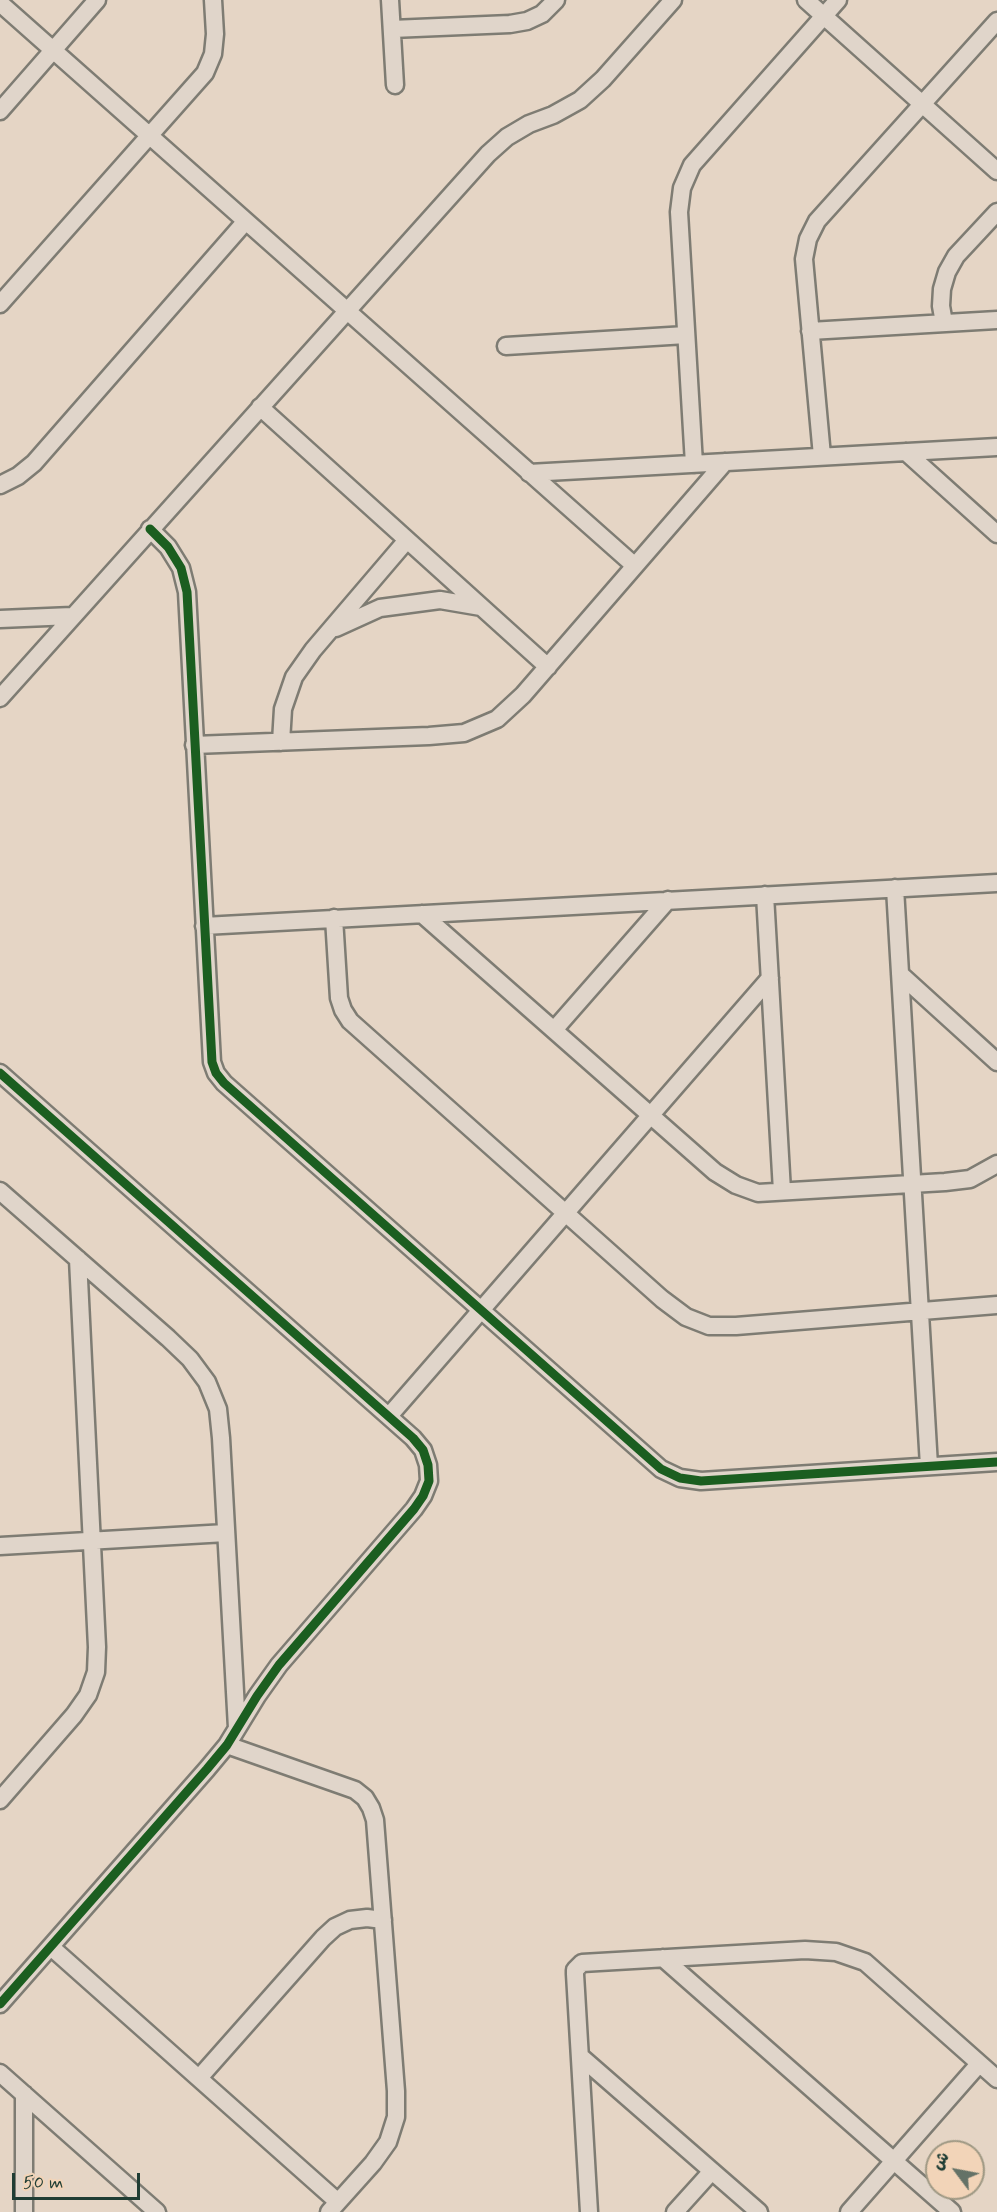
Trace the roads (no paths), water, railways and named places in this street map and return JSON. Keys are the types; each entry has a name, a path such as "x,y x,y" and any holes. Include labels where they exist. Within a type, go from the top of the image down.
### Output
{"street":[{"path":"0,111 97,0"},
{"path":"0,304 205,73 213,54 215,34 213,0"},
{"path":"390,0 395,85"},
{"path":"392,28 510,24 527,21 542,14 556,0"},
{"path":"0,698 488,154 507,137 529,124 553,115 580,100 603,79 673,0"},
{"path":"806,0 997,171"},
{"path":"694,464 679,212 682,188 692,165 838,0"},
{"path":"0,3 345,312 635,566"},
{"path":"822,456 804,259 808,239 817,221 997,21"},
{"path":"944,323 941,306 942,289 947,272 956,256 997,212"},
{"path":"0,484 18,476 34,463 245,222"},
{"path":"810,331 997,320"},
{"path":"506,346 686,335"},
{"path":"260,407 548,667"},
{"path":"529,473 997,447"},
{"path":"906,452 997,534"},
{"path":"194,745 464,733 497,719 548,667 725,462"},
{"path":"150,529 168,547 180,568 187,592 212,1062 216,1073 224,1083 661,1469 680,1478 701,1481 997,1462"},
{"path":"281,742 283,709 294,677 407,540"},
{"path":"329,632 380,608 440,600 482,608"},
{"path":"0,620 72,616"},
{"path":"204,926 997,882"},
{"path":"895,888 929,1466"},
{"path":"765,895 782,1191"},
{"path":"554,1030 668,900"},
{"path":"422,914 715,1172 736,1185 758,1193 913,1184 970,1179 997,1164"},
{"path":"334,918 339,998 350,1022 662,1299 686,1317 709,1326 736,1326 997,1305"},
{"path":"900,974 997,1062"},
{"path":"388,1416 770,978"},
{"path":"0,1073 413,1438 423,1450 429,1473 429,1481 423,1496 279,1665 226,1745 0,2004"},
{"path":"0,1191 168,1338 190,1359 207,1382 218,1409 237,1728"},
{"path":"0,1800 74,1715 88,1695 96,1672 97,1647 78,1259"},
{"path":"0,1546 226,1533"},
{"path":"51,1947 199,2078 333,2207 373,2163 388,2142 396,2117 396,2091 375,1820 371,1808 365,1798 344,1785 226,1745"},
{"path":"199,2078 335,1927 350,1920 367,1918 383,1920"},
{"path":"589,2212 575,1974 578,1966 586,1962 805,1950 836,1952 865,1962 997,2079"},
{"path":"663,1958 952,2212"},
{"path":"580,2056 759,2212"},
{"path":"849,2212 979,2064"},
{"path":"0,2073 152,2210"},
{"path":"24,2094 24,2212"},
{"path":"675,2212 712,2171"}]}
